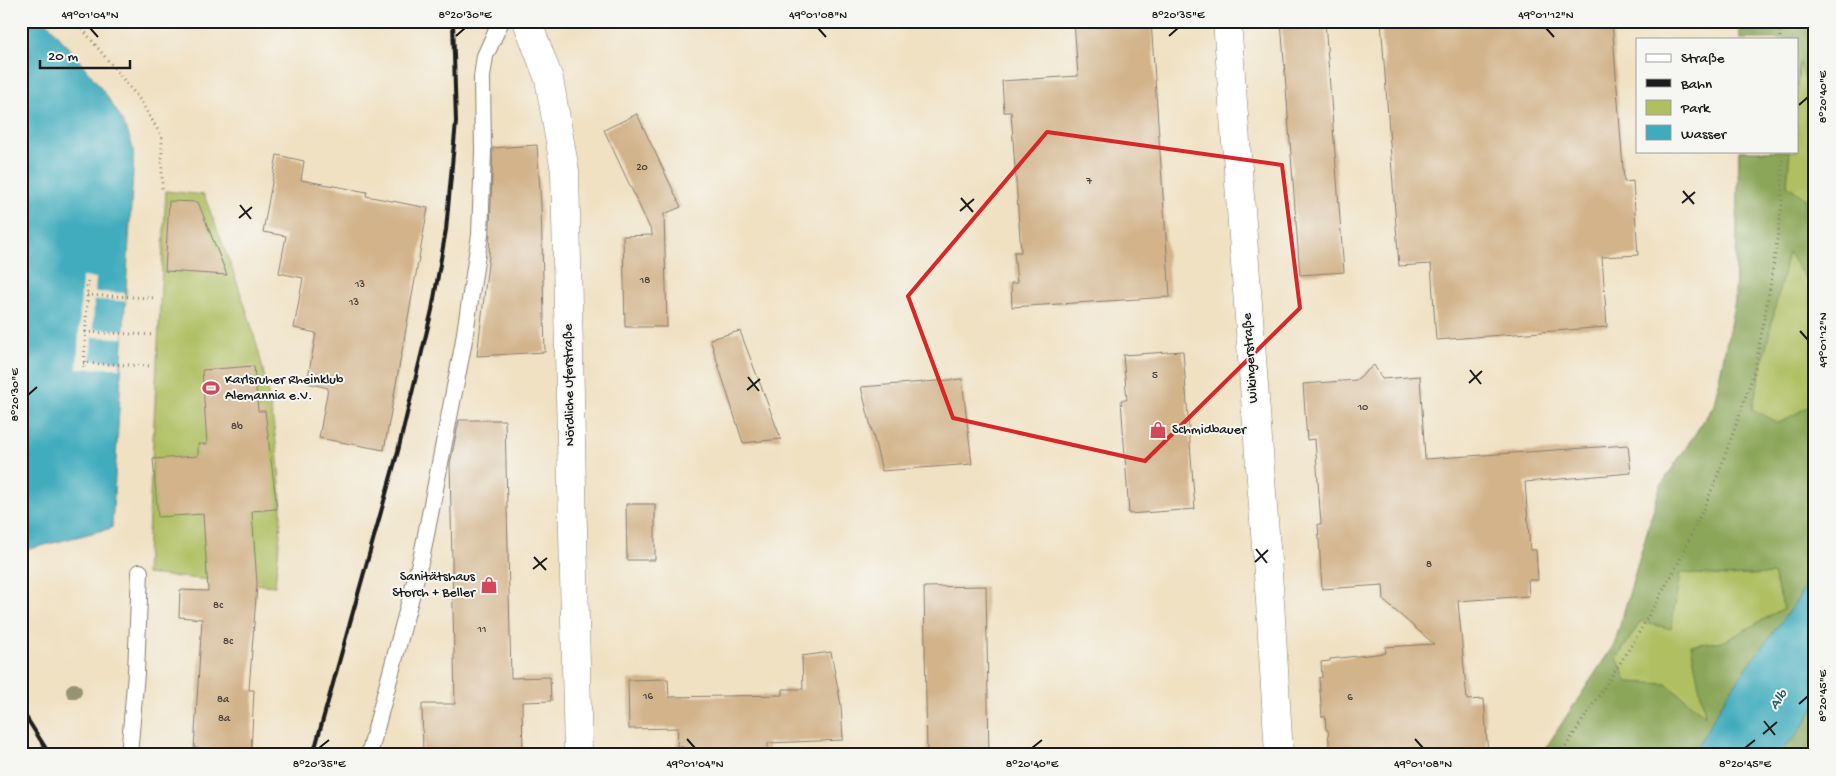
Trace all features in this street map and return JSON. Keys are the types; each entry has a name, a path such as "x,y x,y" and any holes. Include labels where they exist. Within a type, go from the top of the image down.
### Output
{"street":[{"name":"Nördliche Uferstraße","path":"527,21 549,80 565,171 578,755"},
{"name":"Wikingerstraße","path":"1228,21 1270,601 1279,755"}],"lane":[{"path":"369,755 422,556 463,346 480,235 484,151 482,76 485,56 501,21"},
{"path":"129,755 136,673 140,572"}],"path":[{"path":"76,21 140,100 162,137 162,190"},
{"path":"1779,21 1780,38"},
{"path":"1560,755 1633,643 1678,564 1714,485 1734,431 1755,369 1771,281 1782,206 1782,152"},
{"path":"88,279 83,365 152,366"},
{"path":"87,294 156,298"},
{"path":"85,332 154,334"}],"highlighted area":[{"path":"1047,132 1282,165 1300,308 1145,461 953,418 908,296"}],"green space":[{"path":"1739,21 1815,21 1815,110 1800,62 1798,79 1798,38 1740,38"},
{"path":"1815,21 1815,755 1541,755 1615,643 1660,487 1714,405 1735,301 1739,152 1798,152 1798,38"},
{"path":"1739,152 1790,152 1787,185 1815,206 1815,292 1788,252 1752,409 1779,423 1815,403 1815,563 1798,599 1728,693 1693,755 1541,755 1615,643 1660,487 1714,405 1735,301","holes":["1680,573 1726,576 1773,574 1784,608 1725,641 1691,645 1705,715 1666,684 1628,682 1617,658 1641,621 1671,629"]},
{"name":"Karlsruher Rheinklub Alemannia e.V.","path":"166,191 204,195 249,317 269,399 278,455 281,519 275,586 146,574"},
{"path":"1815,706 1815,733 1803,755 1776,755 1797,735"}],"water":[{"path":"21,21 46,21 109,99 128,133 133,149 133,172 112,528 21,551"},
{"name":"Alb","path":"1815,563 1815,706 1797,735 1776,755 1693,755 1728,693 1798,599"}],"pier":[{"path":"82,277 96,278 95,292 125,293 125,301 94,300 93,329 124,330 123,338 92,337 90,360 120,361 120,368 77,369"}],"building":[{"path":"1074,21 1151,21 1170,297 1012,307 1011,283 1017,283 1014,252 1021,252 1011,112 1004,112 1002,81 1078,76"},
{"path":"1281,21 1325,21 1344,272 1300,275"},
{"path":"1381,21 1612,21 1624,182 1633,181 1638,255 1602,257 1607,327 1436,340 1431,264 1399,266"},
{"path":"637,114 681,207 664,214 667,327 625,327 623,236 653,235 604,130"},
{"path":"537,145 541,206 545,352 477,356 489,256 493,148"},
{"path":"277,155 304,161 301,180 367,192 366,196 428,208 384,450 319,438 328,388 307,383 316,333 294,328 303,278 279,273 286,236 263,232"},
{"path":"169,201 198,202 227,275 165,271"},
{"path":"740,331 781,439 743,443 710,339"},
{"path":"1183,351 1195,509 1129,514 1121,400 1127,400 1123,355"},
{"path":"1374,365 1382,379 1420,376 1425,459 1628,445 1631,473 1525,482 1530,550 1536,550 1538,580 1528,580 1529,596 1458,601 1467,700 1484,699 1488,755 1330,755 1328,730 1326,730 1325,716 1322,717 1319,678 1322,677 1321,662 1330,661 1330,659 1386,653 1385,647 1434,644 1384,601 1383,585 1322,589 1318,524 1321,524 1315,439 1307,440 1303,384 1356,380"},
{"path":"254,366 258,411 265,411 277,509 252,511 257,584 249,690 254,690 251,751 194,748 202,619 179,617 180,590 208,591 203,514 158,517 153,459 198,456 198,444 207,444 202,370"},
{"path":"962,379 972,464 882,471 861,387"},
{"path":"459,420 505,420 511,678 550,677 551,701 522,702 523,755 423,755 422,704 455,704 450,464"},
{"path":"626,504 655,504 655,560 627,560"},
{"path":"986,586 989,755 927,755 924,587"},
{"path":"831,652 841,705 843,740 768,743 768,755 716,755 716,752 683,753 683,747 677,747 678,728 629,729 628,680 668,679 669,697 783,695 783,689 803,689 802,656"}],"railway":[{"path":"313,755 398,451 432,310 446,230 456,122 453,21"},
{"path":"21,709 50,755"},
{"path":"21,744 29,755"}],"place":[{"name":"Karlsruher Rheinklub Alemannia e.V.","path":"211,388"},
{"name":"Schmidbauer","path":"1158,430"},
{"name":"Sanitätshaus Storch + Beller","path":"489,585"}]}
